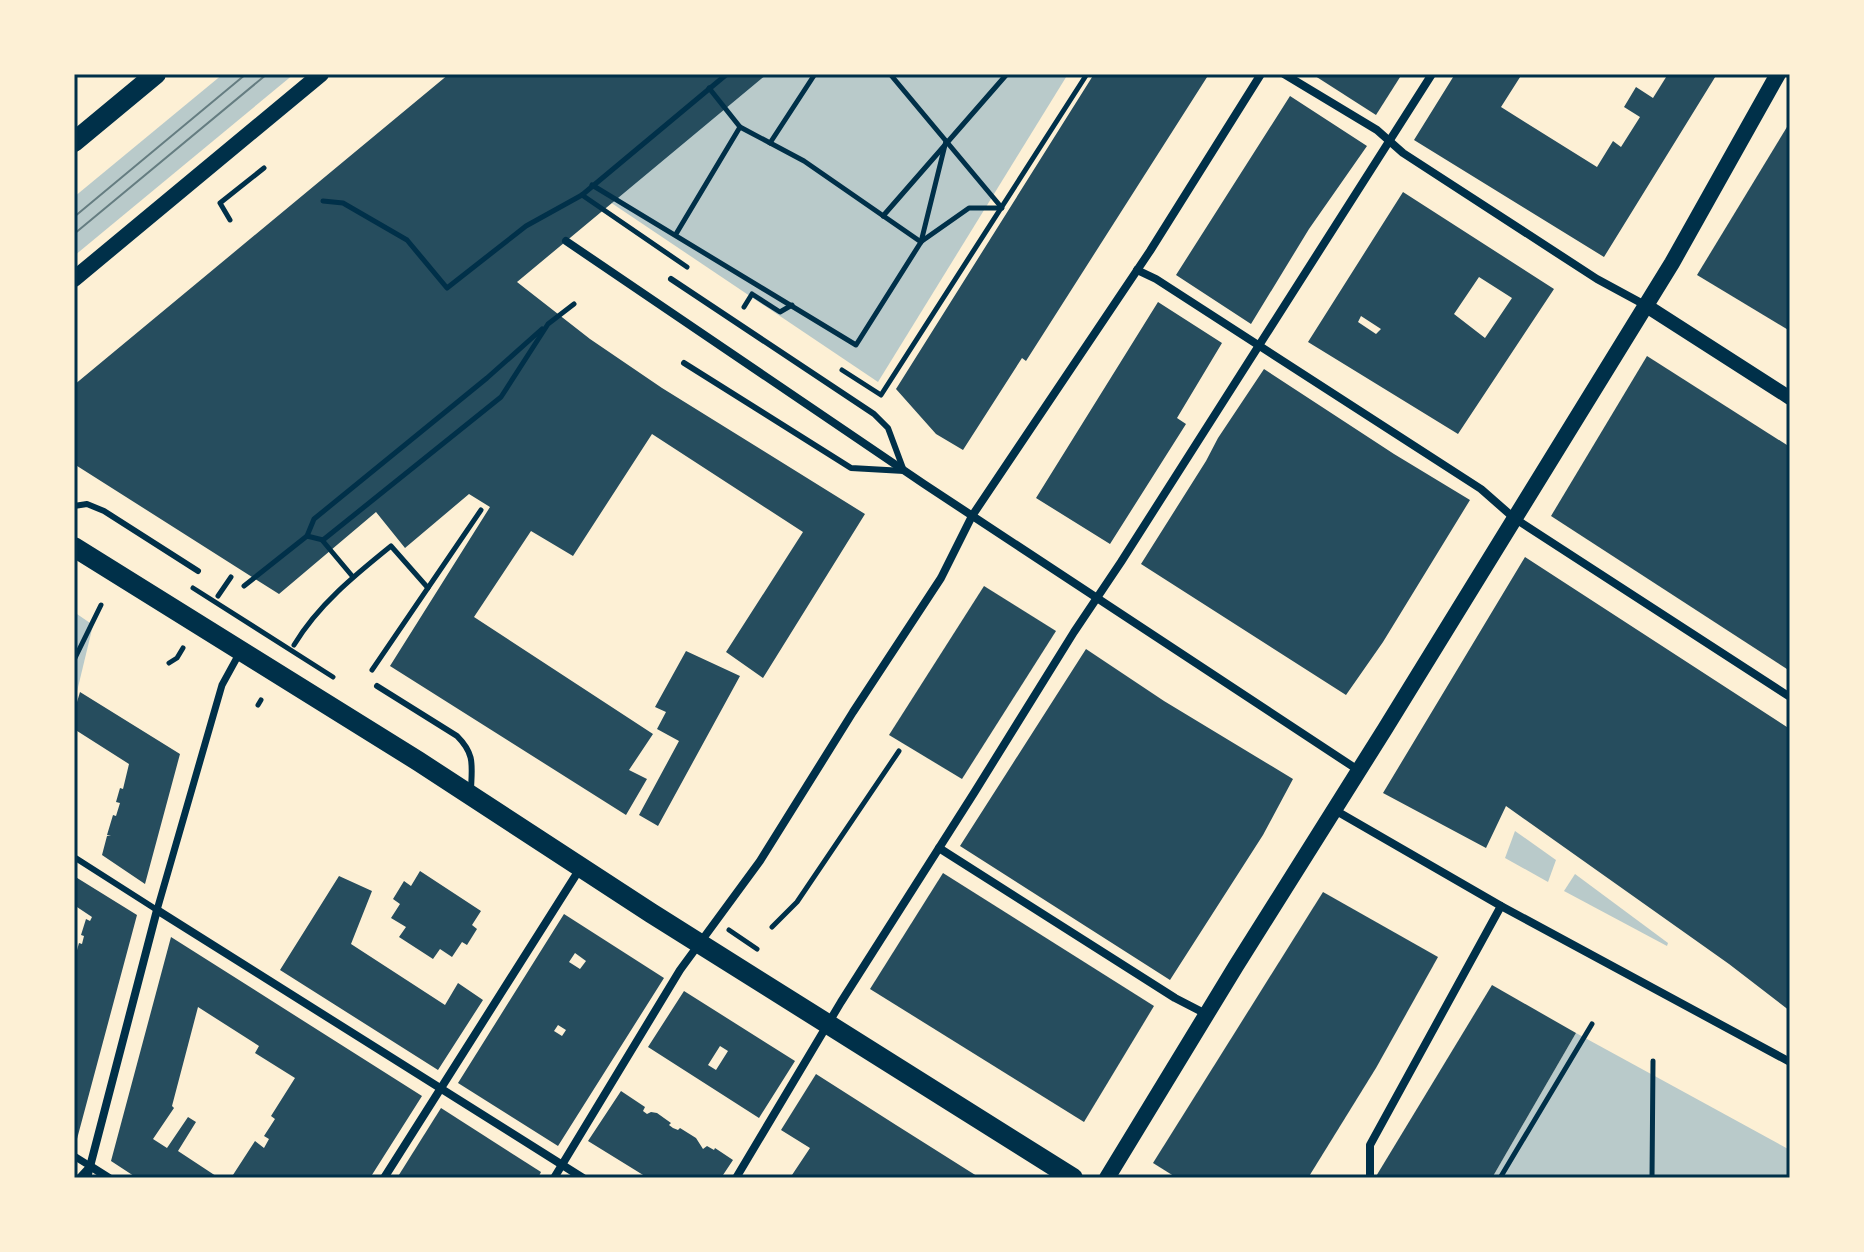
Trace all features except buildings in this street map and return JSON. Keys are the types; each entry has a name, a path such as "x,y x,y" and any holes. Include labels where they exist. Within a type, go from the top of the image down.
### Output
{"main road":[{"path":"74,142 156,74"},
{"path":"74,279 321,74"},
{"path":"1107,1178 1672,263 1778,74"},
{"path":"74,547 1073,1178"}],"street":[{"path":"554,1178 699,943 760,861 941,578 972,516 1137,270 1261,74"},
{"path":"1284,74 1377,130 1403,153 1597,279 1645,305 1790,398"},
{"path":"736,1178 939,848 1432,74"},
{"path":"566,241 904,471 1358,770"},
{"path":"1137,270 1481,489 1514,518 1790,697"},
{"path":"87,1178 157,910 222,685 240,652"},
{"path":"1333,809 1501,906 1790,1062"},
{"path":"939,848 1175,998 1207,1014"},
{"path":"384,1178 581,867"},
{"path":"1369,1177 1370,1145 1501,906"},
{"path":"157,910 583,1178"},
{"path":"74,1156 109,1178"},
{"path":"79,1178 90,1166"}],"lane":[{"path":"671,279 874,414 888,428 904,471 851,468 684,363"},
{"path":"74,506 87,504 104,511 198,571"},
{"path":"377,686 457,736 468,747 472,766 471,796"},
{"path":"74,857 157,910"}],"path":[{"path":"323,201 343,203 407,240 447,288 526,226 582,195 727,74"},
{"path":"770,143 815,74"},
{"path":"890,74 1002,208"},
{"path":"883,216 1007,74"},
{"path":"881,395 1087,74"},
{"path":"709,88 740,127 804,161 921,242"},
{"path":"676,234 740,127"},
{"path":"592,185 856,345 921,242 946,141"},
{"path":"230,220 220,203 264,168"},
{"path":"921,242 969,208 1002,208"},
{"path":"744,307 752,294 780,312 792,305"},
{"path":"245,585 306,536 314,519 574,304"},
{"path":"321,540 501,397 548,324"},
{"path":"372,670 481,510"},
{"path":"306,536 321,540 353,577"},
{"path":"294,645 305,627 353,577 391,546 428,588"},
{"path":"218,596 231,577"},
{"path":"184,582 340,682"},
{"path":"74,660 101,605"},
{"path":"169,663 177,658 183,648"},
{"path":"772,927 797,902 899,751"},
{"path":"714,921 765,954"},
{"path":"1500,1178 1592,1024"},
{"path":"1652,1178 1653,1061"}],"shaded area":[{"path":"223,74 294,74 74,256 74,197"},
{"path":"762,74 1068,74 878,382 607,200"},
{"path":"74,612 93,625 74,704"},
{"path":"1515,831 1556,860 1548,882 1505,858"},
{"path":"1575,874 1668,943 1667,946 1564,891"},
{"path":"1576,1033 1790,1150 1790,1178 1492,1178"}],"tram line":[{"path":"74,217 246,74"},
{"path":"74,234 267,74"}]}
